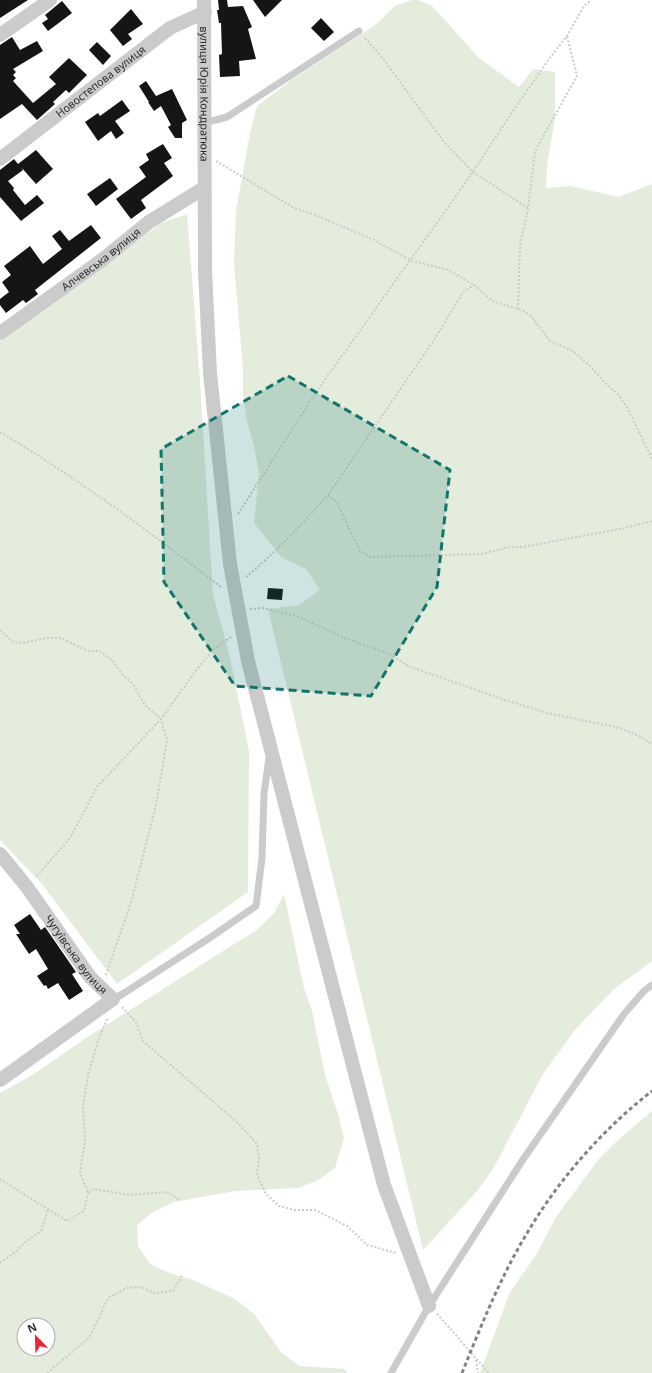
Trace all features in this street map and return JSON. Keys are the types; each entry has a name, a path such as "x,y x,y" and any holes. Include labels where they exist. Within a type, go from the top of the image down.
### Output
{"street":[{"path":"0,35 50,0"},
{"name":"вулиця Юрія Кондратюка","path":"204,6 205,270 210,373 230,564 248,661 270,750 325,954 384,1185 429,1306"},
{"name":"Новостепова вулиця","path":"0,158 170,28 204,6"},
{"name":"Алчевська вулиця","path":"0,333 102,260 149,222 204,188"},
{"name":"Чугуївська вулиця","path":"0,854 27,887 90,976 117,996 0,1080"}],"lane":[{"path":"204,124 227,117 359,31"},
{"path":"117,996 211,937 256,906 262,858 264,794 270,750"},
{"path":"391,1373 429,1306 522,1162 624,1014 644,991 652,985"}],"path":[{"path":"226,532 317,391 474,172 524,96 567,36 584,6 591,0"},
{"path":"359,31 381,56 444,142 474,172 528,208"},
{"path":"518,309 520,245 528,208 535,151 577,76 567,36"},
{"path":"204,153 294,208 372,238 410,260 448,270 474,285 492,301 518,309 532,317 550,341 572,352 618,394 628,409 652,459"},
{"path":"237,598 268,558 328,495 436,337 463,292 474,285"},
{"path":"0,432 44,458 166,544 237,598 264,608 300,617 347,639 390,654 408,666 547,713 620,728 641,737 652,744"},
{"path":"328,495 337,503 360,551 371,557 482,554 509,547 523,547 626,528 652,521"},
{"path":"27,887 70,838 97,787 161,718 197,669 214,649 243,628"},
{"path":"0,630 13,642 23,643 47,638 61,638 88,651 99,651 111,659 122,674 132,684 145,705 161,718 167,741 156,805 132,899 105,976"},
{"path":"0,1179 67,1221 84,1211 88,1193 80,1172 85,1140 83,1106 88,1075 97,1044 117,996"},
{"path":"117,996 122,1007 136,1022 143,1041 238,1122 257,1144 259,1158 257,1175 266,1194 279,1206 294,1210 315,1210 347,1226 367,1245 411,1257"},
{"path":"88,1193 94,1189 129,1195 166,1192 180,1201"},
{"path":"0,1263 41,1231 48,1210"},
{"path":"47,1373 90,1336 108,1298 127,1288 141,1287 154,1292 173,1291 182,1276"},
{"path":"429,1306 471,1351 489,1373"},
{"path":"476,1359 478,1373"}],"highlighted area":[{"path":"288,376 450,470 437,587 371,696 235,686 164,582 161,449"}],"green space":[{"path":"412,0 418,0 432,6 479,58 519,87 533,69 555,72 555,118 547,165 546,188 570,186 619,197 652,184 652,961 613,990 574,1031 543,1074 493,1169 478,1190 423,1250 268,609 299,605 320,590 306,569 281,557 254,523 259,473 243,396 243,370 234,263 236,211 250,134 257,106 293,79 374,26 395,6"},
{"path":"187,214 200,381 213,595 230,657 249,751 248,892 117,984 42,884 0,840 0,341 161,223"},
{"path":"284,894 304,988 312,1011 325,1075 339,1117 344,1138 335,1168 318,1180 298,1188 235,1191 174,1202 153,1212 137,1225 138,1246 150,1264 170,1273 193,1280 235,1299 254,1314 281,1352 299,1366 345,1369 347,1373 0,1373 0,1093 34,1074 89,1036 258,929 274,913"},
{"path":"652,1111 652,1373 480,1373 510,1292 536,1255 556,1217 598,1160 618,1140"}],"building":[{"path":"0,0 28,0 0,18"},
{"path":"218,0 227,0 228,7 243,6 252,27 248,29 256,59 239,61 240,76 220,77 219,55 222,54 221,23 219,23 217,10 219,10"},
{"path":"253,0 282,0 265,17"},
{"path":"62,1 72,13 48,31 42,23 48,19 45,15"},
{"path":"131,9 143,24 128,34 132,39 123,46 110,30"},
{"path":"321,18 334,32 324,41 311,28"},
{"path":"12,37 20,50 37,41 43,51 13,69 16,72 13,75 16,78 13,81 33,103 56,84 49,77 69,58 87,75 69,93 66,90 53,102 55,104 37,120 22,104 0,119 0,45"},
{"path":"97,42 111,56 103,65 89,50"},
{"path":"146,81 156,96 172,89 187,120 182,123 182,138 175,138 168,127 171,125 161,106 154,111 148,102 139,86"},
{"path":"122,100 130,111 115,121 124,133 116,139 111,131 98,141 85,122 98,113 100,116"},
{"path":"163,144 172,158 164,163 173,176 141,200 146,208 131,219 116,199 146,177 139,167 149,160 146,154"},
{"path":"36,150 53,169 36,184 21,167 23,170 8,181 25,205 37,195 44,203 21,221 0,197 0,170 14,159 18,164"},
{"path":"110,178 118,189 96,206 87,194"},
{"path":"91,225 101,238 35,290 38,294 26,303 23,300 6,313 0,305 0,299 9,292 2,282 11,275 4,266 30,246 43,264 62,249 52,236 60,230 69,241"},
{"path":"268,588 283,589 282,600 267,599"},
{"path":"30,914 41,930 45,927 76,972 72,974 83,991 69,1000 58,983 48,989 46,985 44,986 37,976 48,969 36,949 29,954 16,934 20,934 14,925"}],"railway":[{"path":"462,1373 499,1285 526,1235 552,1195 582,1157 599,1139 652,1091"}]}
